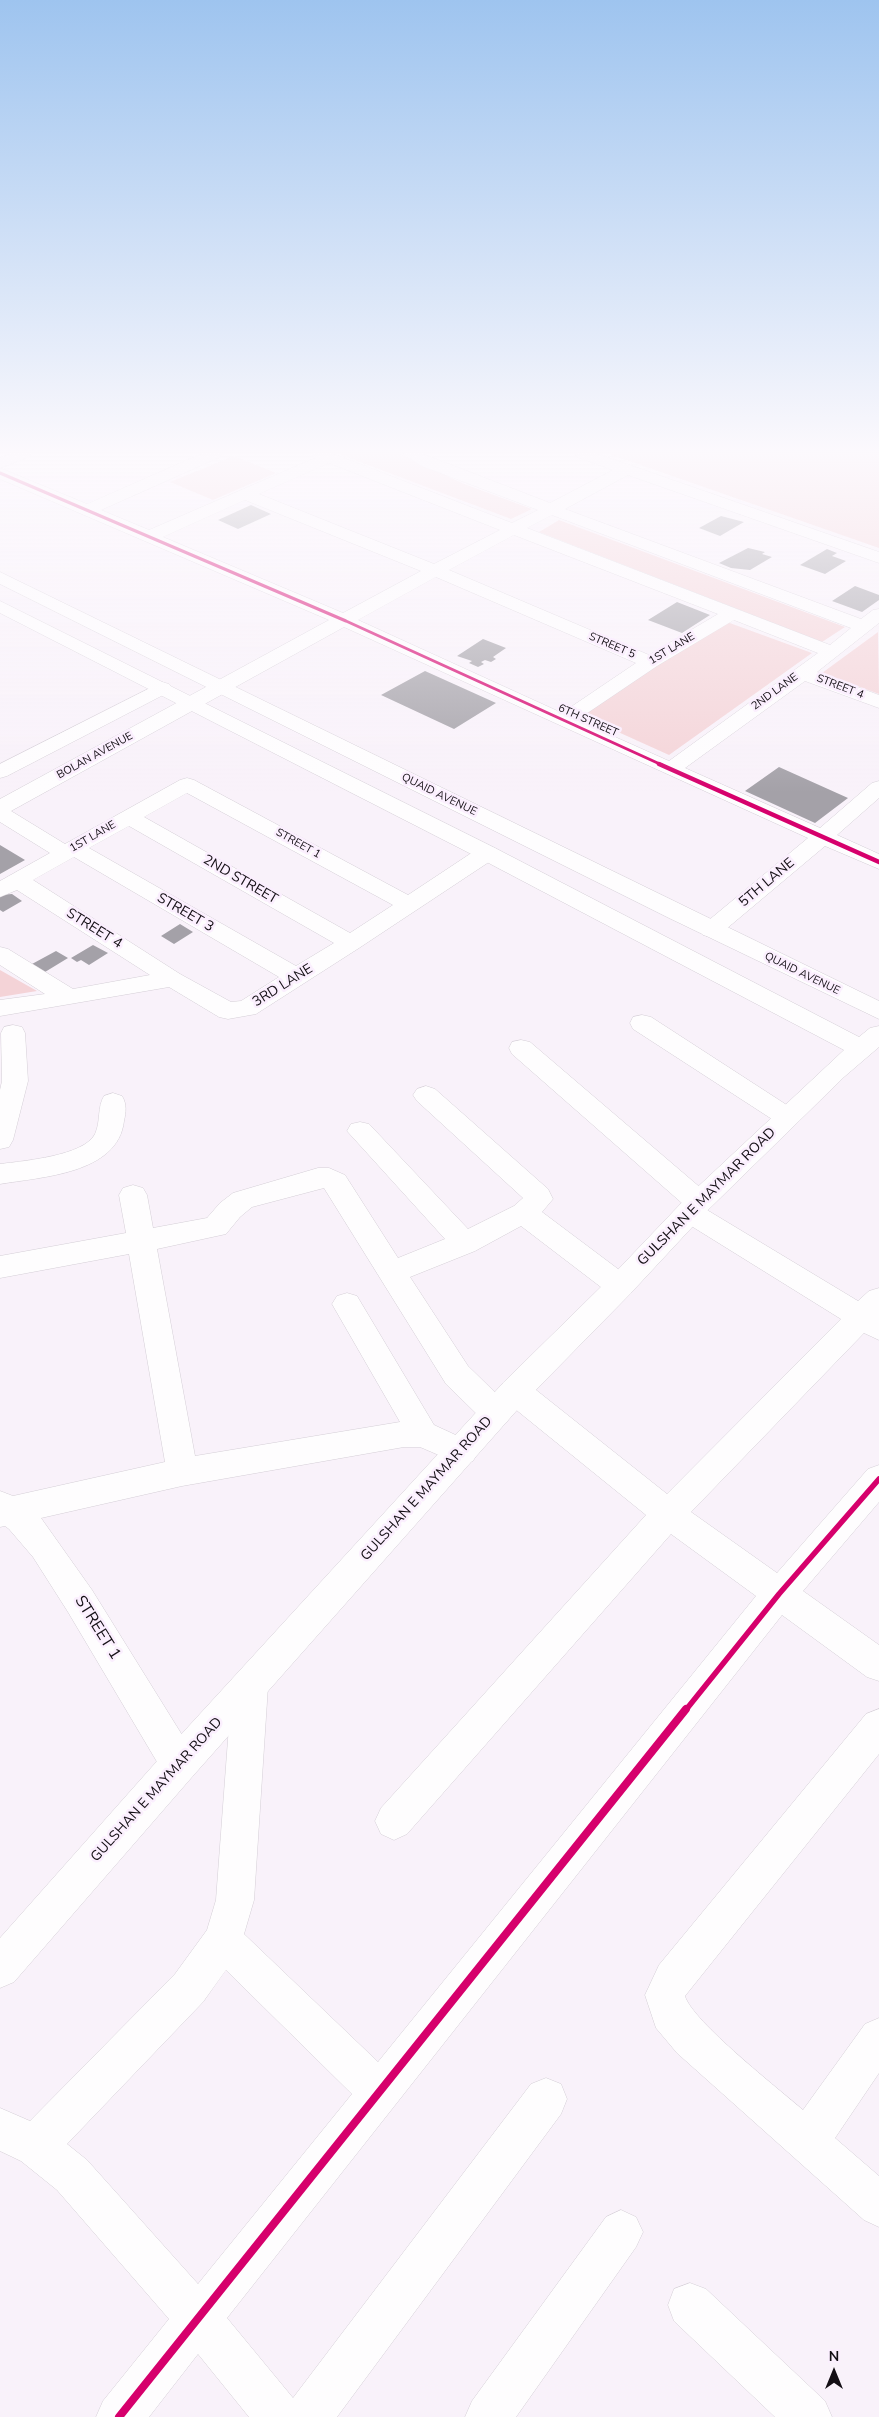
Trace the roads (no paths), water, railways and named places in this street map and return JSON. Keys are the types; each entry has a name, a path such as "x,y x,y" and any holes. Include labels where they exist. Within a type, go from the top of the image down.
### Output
{"street":[{"name":"6TH STREET","path":"221,567 346,621 879,862"},
{"path":"427,567 435,570"},
{"name":"BOLAN AVENUE","path":"0,808 346,621 441,567"},
{"path":"613,567 832,652"},
{"path":"704,567 863,626"},
{"name":"STREET 5","path":"435,570 650,662"},
{"name":"QUAID AVENUE","path":"0,577 711,930 879,1011"},
{"path":"0,606 487,853 870,1042"},
{"name":"1ST LANE","path":"564,721 650,662 733,613"},
{"name":"2ND LANE","path":"670,769 832,652 879,614"},
{"name":"STREET 4","path":"802,673 879,702"},
{"path":"0,772 162,688"},
{"name":"1ST LANE","path":"8,885 187,784"},
{"name":"STREET 1","path":"187,784 408,904"},
{"path":"823,837 879,787"},
{"name":"STREET 3","path":"0,813 297,977"},
{"name":"2ND STREET","path":"129,817 351,943"},
{"name":"5TH LANE","path":"711,930 823,837"},
{"name":"3RD LANE","path":"172,979 228,1010 247,1008 351,943 487,853"},
{"name":"STREET 4","path":"8,885 172,979"},
{"path":"0,954 69,998"},
{"path":"0,1008 69,998 172,979"},
{"path":"642,1023 787,1117"},
{"path":"0,1140 14,1081 14,1033"},
{"name":"GULSHAN E MAYMAR ROAD","path":"0,1968 179,1764 506,1402 620,1286 694,1207 787,1117 870,1042"},
{"path":"394,1822 668,1514 873,1315 754,1254 694,1207 521,1048"},
{"path":"426,1095 538,1196 538,1202 522,1215"},
{"path":"0,1174 62,1163 90,1154 101,1146 109,1134 113,1102"},
{"path":"360,1131 465,1243"},
{"path":"0,1267 216,1227 230,1210 243,1200 318,1178 329,1178 335,1182 457,1375 506,1402 668,1514 879,1665"},
{"path":"133,1196 182,1472"},
{"path":"392,1272 465,1243 516,1216 522,1215 529,1217 620,1286"},
{"path":"347,1304 423,1434"},
{"path":"4,1510 182,1472 404,1434 423,1434 462,1452"},
{"path":"119,2417 779,1594 879,1479"},
{"name":"STREET 1","path":"4,1510 33,1532 88,1613 179,1764"},
{"path":"250,1686 235,1900 222,1940 188,1988 18,2138 72,2175 198,2318 279,2417"},
{"path":"879,1726 673,1979 665,1995 670,2014 691,2039 879,2205"},
{"path":"222,1940 379,2092"},
{"path":"807,2141 879,2038"},
{"path":"308,2417 546,2099"},
{"path":"488,2417 621,2232"},
{"path":"690,2305 809,2417"}]}
